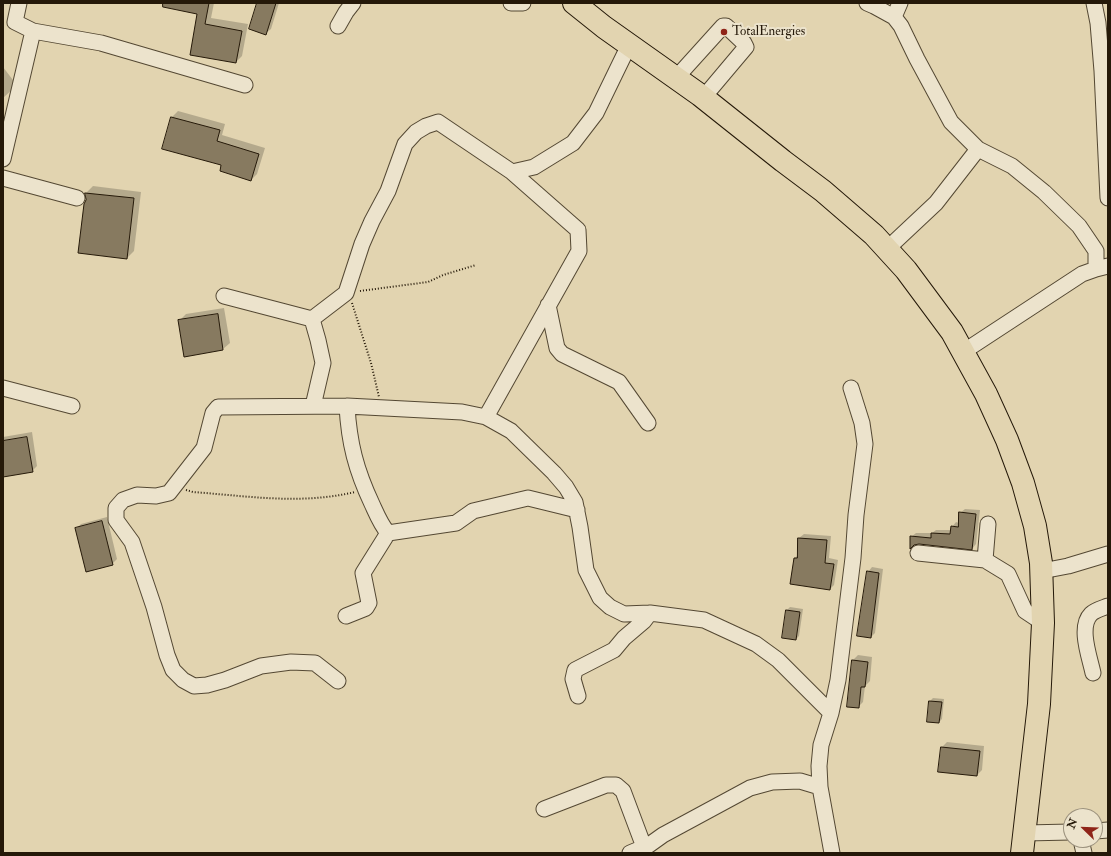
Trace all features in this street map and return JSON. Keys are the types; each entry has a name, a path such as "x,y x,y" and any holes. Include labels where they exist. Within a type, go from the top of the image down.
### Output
{"highway":[{"path":"574,3 629,45 703,98 783,162 823,191 874,235 906,270 952,332 986,394 1007,440 1023,483 1035,526 1042,571 1043,623 1039,704 1023,843"}],"street":[{"path":"19,3 9,21 33,31 101,43 245,85"},
{"path":"338,26 353,3"},
{"path":"512,3 523,3"},
{"path":"867,3 894,17 901,26 916,59 951,122 978,149 1012,166 1044,192 1064,211 1079,226 1096,251 1102,268 1082,274 963,352"},
{"path":"894,17 900,3"},
{"path":"1094,3 1098,24 1102,72 1108,198"},
{"path":"676,78 722,26 726,26 744,43 746,47 703,98"},
{"path":"3,160 33,31"},
{"path":"512,172 534,167 573,143 596,113 629,45"},
{"path":"312,319 347,294 362,244 388,191 405,144 416,132 426,126 438,122 512,172 578,230 579,251 486,416"},
{"path":"887,249 936,203 978,149"},
{"path":"3,178 77,198"},
{"path":"224,296 312,319"},
{"path":"548,305 557,348 562,354 619,382 648,422"},
{"path":"312,319 322,363 313,406"},
{"path":"3,388 72,406"},
{"path":"832,853 820,787 819,766 822,745 838,680 865,444 862,423 851,388"},
{"path":"347,406 349,432 353,454 365,489 382,526 388,534"},
{"path":"338,681 315,663 272,663 207,685 194,686 183,680 173,670 132,542 116,520 116,508 123,500 137,495 156,496 169,493 204,448 213,414 218,407 347,406 462,412 486,416 511,431 554,472 575,502 586,570 600,598 610,607 624,614 650,613 704,620 756,644 778,660 831,713"},
{"path":"346,616 366,608 369,603 363,573 388,534 456,523 473,511 528,498 577,510"},
{"path":"985,560 988,524"},
{"path":"918,553 985,560 1008,574 1025,611 1043,623"},
{"path":"1042,571 1068,566 1108,554"},
{"path":"1093,673 1085,637 1085,628 1087,620 1092,613 1108,606"},
{"path":"578,696 573,679 575,670 614,650 624,638 650,613"},
{"path":"544,809 606,785 616,785 623,791 637,850 750,788 772,782 800,781 820,787"},
{"path":"1023,843 1063,834"}],"path":[{"path":"381,408 369,355 354,306 347,294 360,290 428,282 443,275 476,265"},
{"path":"174,486 193,492 277,500 336,497 365,489"}],"building":[{"path":"163,3 209,3 205,24 242,31 236,63 190,55 197,14 163,7"},
{"path":"257,3 276,3 266,35 249,29"},
{"path":"171,117 220,130 217,141 259,154 251,181 220,171 221,165 162,149"},
{"path":"85,193 134,198 127,259 78,253 84,204 86,200"},
{"path":"218,314 223,350 184,357 178,320"},
{"path":"27,437 33,472 3,477 3,441"},
{"path":"959,512 976,514 972,550 919,544 914,545 910,549 910,536 931,538 931,533 950,534 951,526 958,527"},
{"path":"102,521 113,565 86,572 75,528"},
{"path":"798,538 827,540 825,563 834,564 830,590 790,584 794,558 797,558"},
{"path":"867,571 879,573 871,638 857,636"},
{"path":"786,610 800,612 796,640 782,638"},
{"path":"852,660 868,662 865,687 861,687 859,708 847,707"},
{"path":"929,701 942,702 939,723 927,722"},
{"path":"941,747 980,751 977,776 938,772"}],"place":[{"name":"TotalEnergies","path":"724,32"}]}
